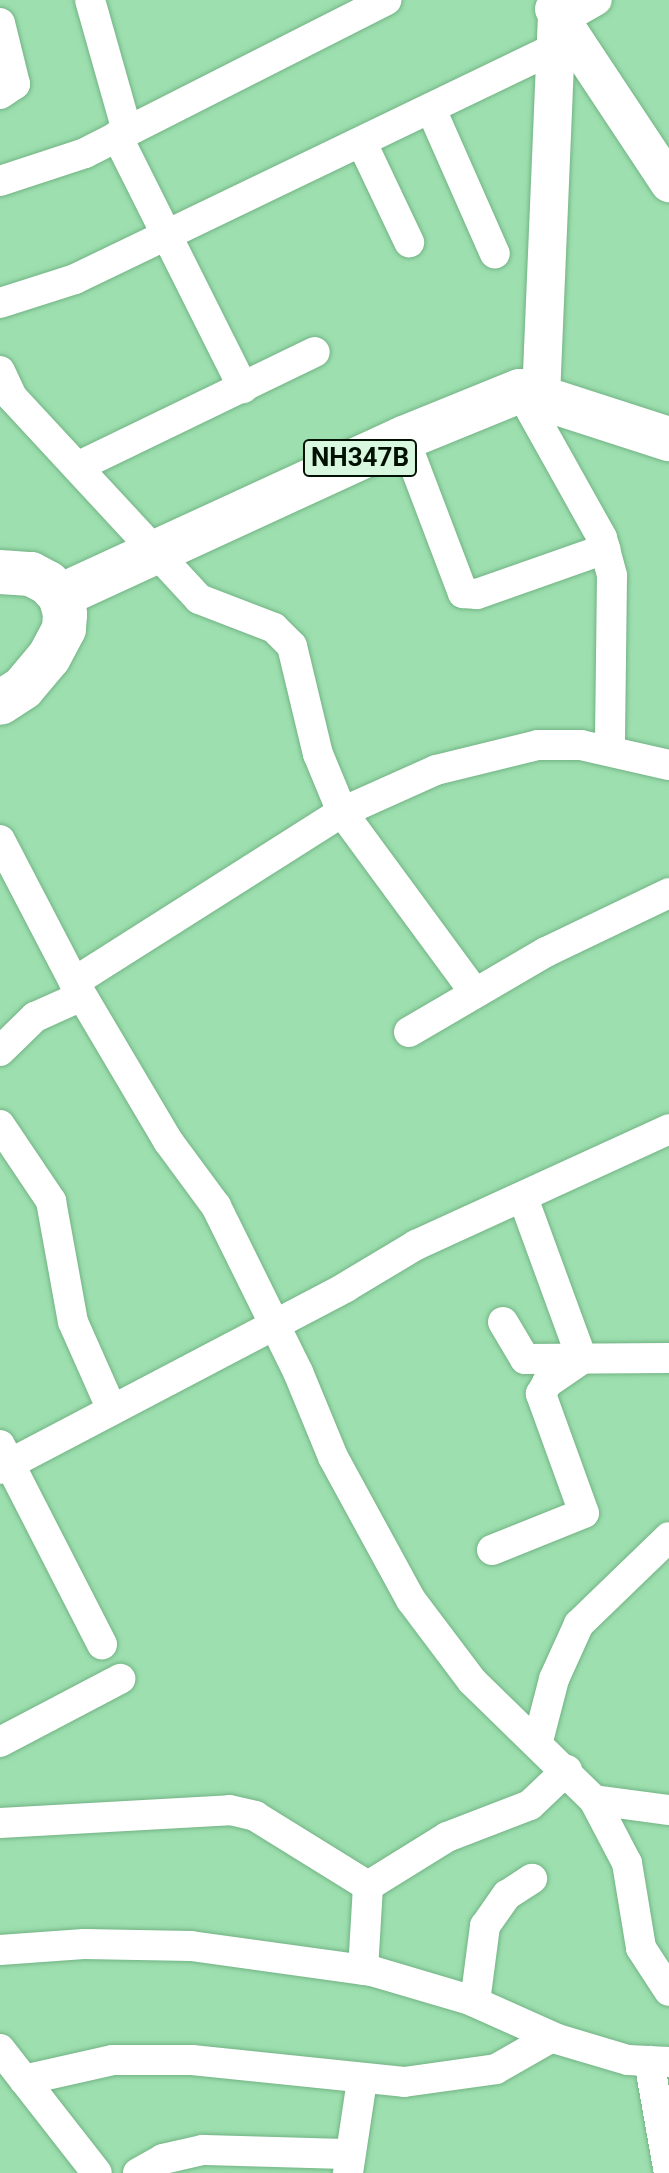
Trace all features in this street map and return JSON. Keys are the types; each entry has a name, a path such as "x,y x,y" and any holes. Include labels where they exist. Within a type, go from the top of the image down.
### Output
{"highway":[{"name":"NH347B","path":"60,596 152,551 404,438 531,394"},
{"path":"531,394 669,439"},
{"path":"0,572 31,574 60,596 64,629 49,657 23,688 0,703"}],"main road":[{"path":"556,21 669,183"},
{"path":"531,394 556,21"}],"street":[{"path":"90,0 122,134 166,236 243,388"},
{"path":"0,181 44,170 122,134 386,0"},
{"path":"0,303 75,279 431,109 556,21 597,0"},
{"path":"0,23 15,84 0,94"},
{"path":"431,109 495,254"},
{"path":"362,143 409,242"},
{"path":"77,467 315,352"},
{"path":"0,371 12,397 152,551 173,566 199,599 274,628 292,646 318,754 342,812 474,992"},
{"path":"531,394 605,549 612,576 610,750"},
{"path":"404,438 463,593 477,594 605,549"},
{"path":"0,1051 35,1017 342,812 386,789 495,753 538,745 610,750 669,765"},
{"path":"0,840 78,989 168,1141 216,1206 333,1457 411,1600 472,1681 538,1741 594,1800 627,1863 641,1948 669,1991"},
{"path":"409,1032 474,992 669,893"},
{"path":"0,1125 51,1201 73,1322 112,1410"},
{"path":"102,1644 3,1460 112,1410 273,1326 416,1245 666,1138"},
{"path":"523,1198 582,1359"},
{"path":"503,1322 525,1359 669,1358"},
{"path":"492,1550 584,1513 541,1394 547,1383 582,1359"},
{"path":"538,1741 554,1679 579,1624 669,1537"},
{"path":"0,1742 120,1679"},
{"path":"368,1886 447,1837 530,1805 567,1770"},
{"path":"594,1800 669,1810"},
{"path":"0,1823 230,1810 255,1816 368,1886"},
{"path":"475,2002 485,1926 501,1900 532,1879"},
{"path":"363,1970 368,1886"},
{"path":"0,1950 191,1946 363,1970 475,2002 552,2037 628,2060 659,2062 669,2173"},
{"path":"24,2080 113,2060 192,2060 404,2082 496,2069 552,2037"},
{"path":"0,2049 97,2173"},
{"path":"138,2173 163,2159 203,2150 347,2163 362,2080"}]}
